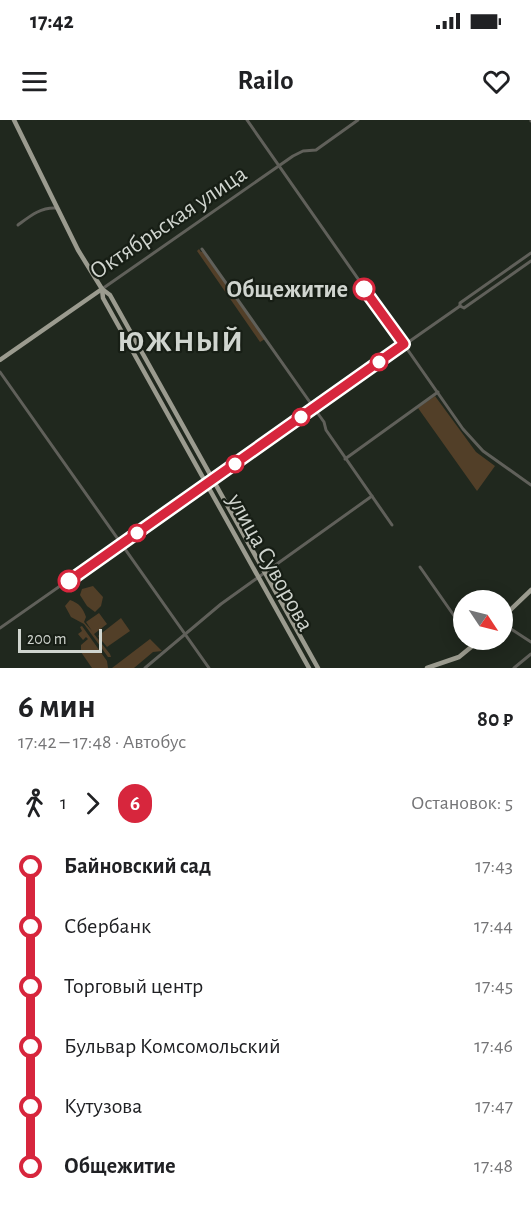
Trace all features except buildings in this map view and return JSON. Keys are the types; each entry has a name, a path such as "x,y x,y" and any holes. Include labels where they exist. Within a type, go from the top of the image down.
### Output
{"main road":[{"path":"14,120 78,250 102,289"},
{"name":"Октябрьская улица","path":"0,360 102,289"},
{"name":"улица Суворова","path":"102,289 110,295 318,668"},
{"name":"улица Суворова","path":"102,289 103,298 309,668"},
{"path":"513,607 531,590"},
{"path":"427,668 445,665 468,650"}],"street":[{"path":"247,120 463,429 483,452 531,485"},
{"name":"Октябрьская улица","path":"102,289 299,153 316,150 358,120"},
{"path":"18,225 47,207 58,208"},
{"path":"202,249 314,408 345,459 392,525"},
{"path":"0,628 460,306 460,303 531,253"},
{"path":"460,306 464,308 531,261"},
{"path":"0,372 184,636 209,668"},
{"path":"345,459 438,392"},
{"path":"145,668 220,604 372,496"},
{"path":"420,567 453,614"},
{"path":"513,630 531,642"},
{"path":"514,668 531,654"}],"shaded area":[{"path":"199,249 203,251 265,339 260,342 197,251"},
{"path":"435,396 476,452 495,466 477,491 418,408"},
{"path":"93,586 103,597 101,606 95,612 87,606 80,595 82,589"},
{"path":"70,600 82,608 86,617 84,622 92,631 86,622 99,613 107,624 94,634 111,657 108,657 84,624 71,617 65,606"},
{"path":"121,618 130,631 107,647 98,636"},
{"path":"82,626 107,661 108,668 92,668 81,652 81,645 88,639 86,637 83,640 78,634 82,631 80,627"},
{"path":"150,639 162,651 153,652 134,668 112,668"}],"bus line":[{"name":"6","path":"69,581 404,344 364,289"}],"place":[{"name":"Общежитие","path":"364,289"}],"district":[{"name":"ЮЖНЫЙ","path":"181,341"}]}
